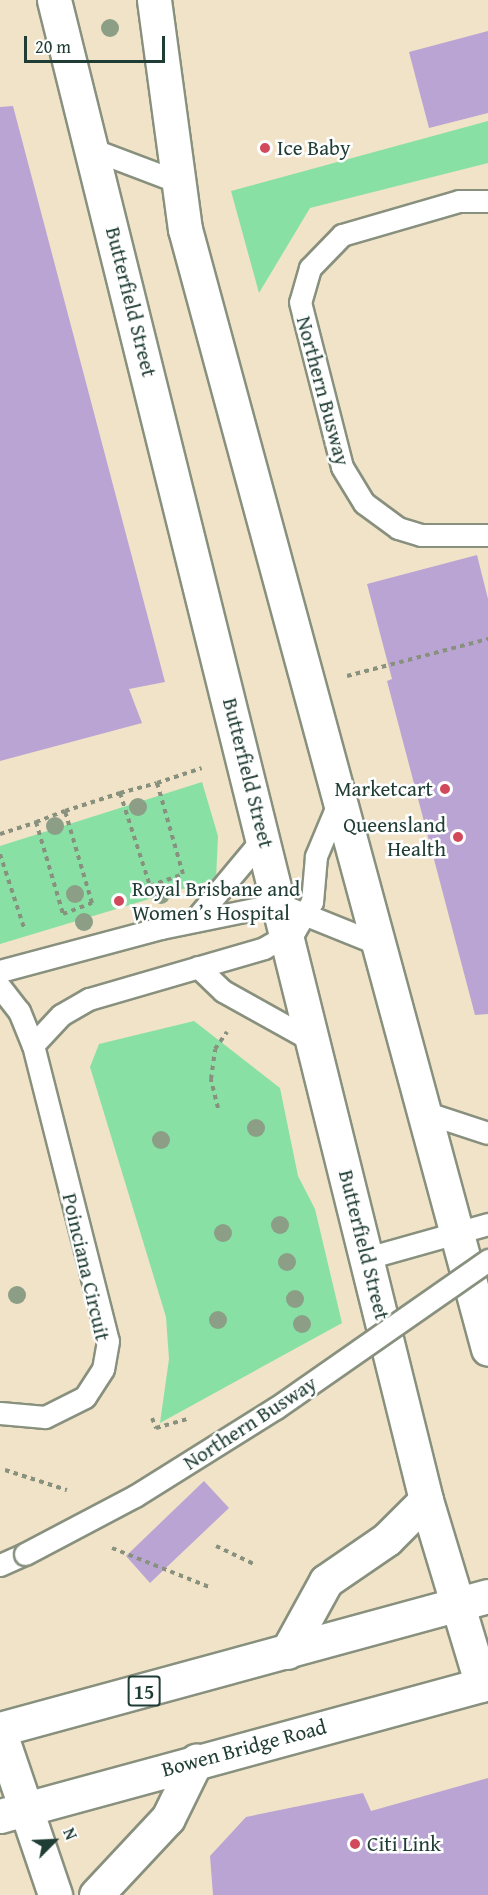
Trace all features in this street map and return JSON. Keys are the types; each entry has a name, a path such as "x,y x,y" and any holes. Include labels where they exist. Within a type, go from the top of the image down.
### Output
{"main road":[{"name":"Butterfield Street","path":"54,0 94,150 264,837 291,917 314,1041 426,1500 473,1600 485,1684"},
{"path":"154,0 176,181 376,943 488,1349"},
{"path":"287,1652 326,1581 387,1539 426,1500"},
{"name":"15","path":"0,1731 473,1600"},
{"name":"Bowen Bridge Road","path":"13,1813 196,1761 485,1684"},
{"path":"0,1731 13,1813 56,1895"},
{"path":"96,1895 168,1818 196,1761"}],"lane":[{"path":"94,150 176,181"},
{"name":"Northern Busway","path":"488,201 459,201 342,235 310,268 300,302 342,467 364,503 398,528 421,536 488,535"},
{"path":"33,1046 75,1006 198,967 291,917 315,890 316,856 339,801"},
{"path":"194,921 264,837"},
{"path":"0,971 194,921 291,917 376,943"},
{"path":"198,967 223,991 314,1041"},
{"name":"Poinciana Circuit","path":"0,987 19,1011 33,1046 108,1341 103,1369 86,1396 45,1417 3,1418"},
{"path":"424,1112 488,1133"},
{"path":"367,1258 488,1224"},
{"name":"Northern Busway","path":"0,1565 135,1496 276,1408 488,1260"}],"path":[{"path":"346,676 488,639"},
{"path":"0,834 120,793 206,767"},
{"path":"120,793 150,886 183,874 157,783"},
{"path":"36,822 63,914 92,903 65,811"},
{"path":"0,854 25,931 17,934"},
{"path":"218,1108 210,1079 215,1049 229,1028"},
{"path":"152,1418 156,1428 194,1417"},
{"path":"4,1470 71,1491"},
{"path":"108,1546 209,1587"},
{"path":"216,1546 256,1565"}],"green space":[{"path":"488,121 488,163 310,208 259,293 231,191"},
{"path":"202,782 218,836 216,879 0,944 0,846"},
{"path":"194,1021 280,1088 298,1176 315,1209 342,1323 160,1423 169,1359 166,1317 90,1067 99,1044"}],"building":[{"path":"488,31 488,113 429,128 409,52"},
{"path":"13,106 165,682 129,689 142,723 0,761 0,107"},
{"name":"Queensland Health","path":"477,555 488,599 488,1014 475,1015 387,681 392,679 367,584"},
{"path":"204,1481 229,1508 150,1583 126,1556"},
{"name":"Citi Link","path":"488,1778 488,1895 213,1895 210,1856 246,1817 363,1793 371,1811"}],"place":[{"name":"Ice Baby","path":"265,148"},
{"name":"Marketcart","path":"445,789"},
{"name":"Queensland Health","path":"458,837"},
{"name":"Royal Brisbane and Women’s Hospital","path":"119,901"},
{"name":"Citi Link","path":"355,1844"}]}
